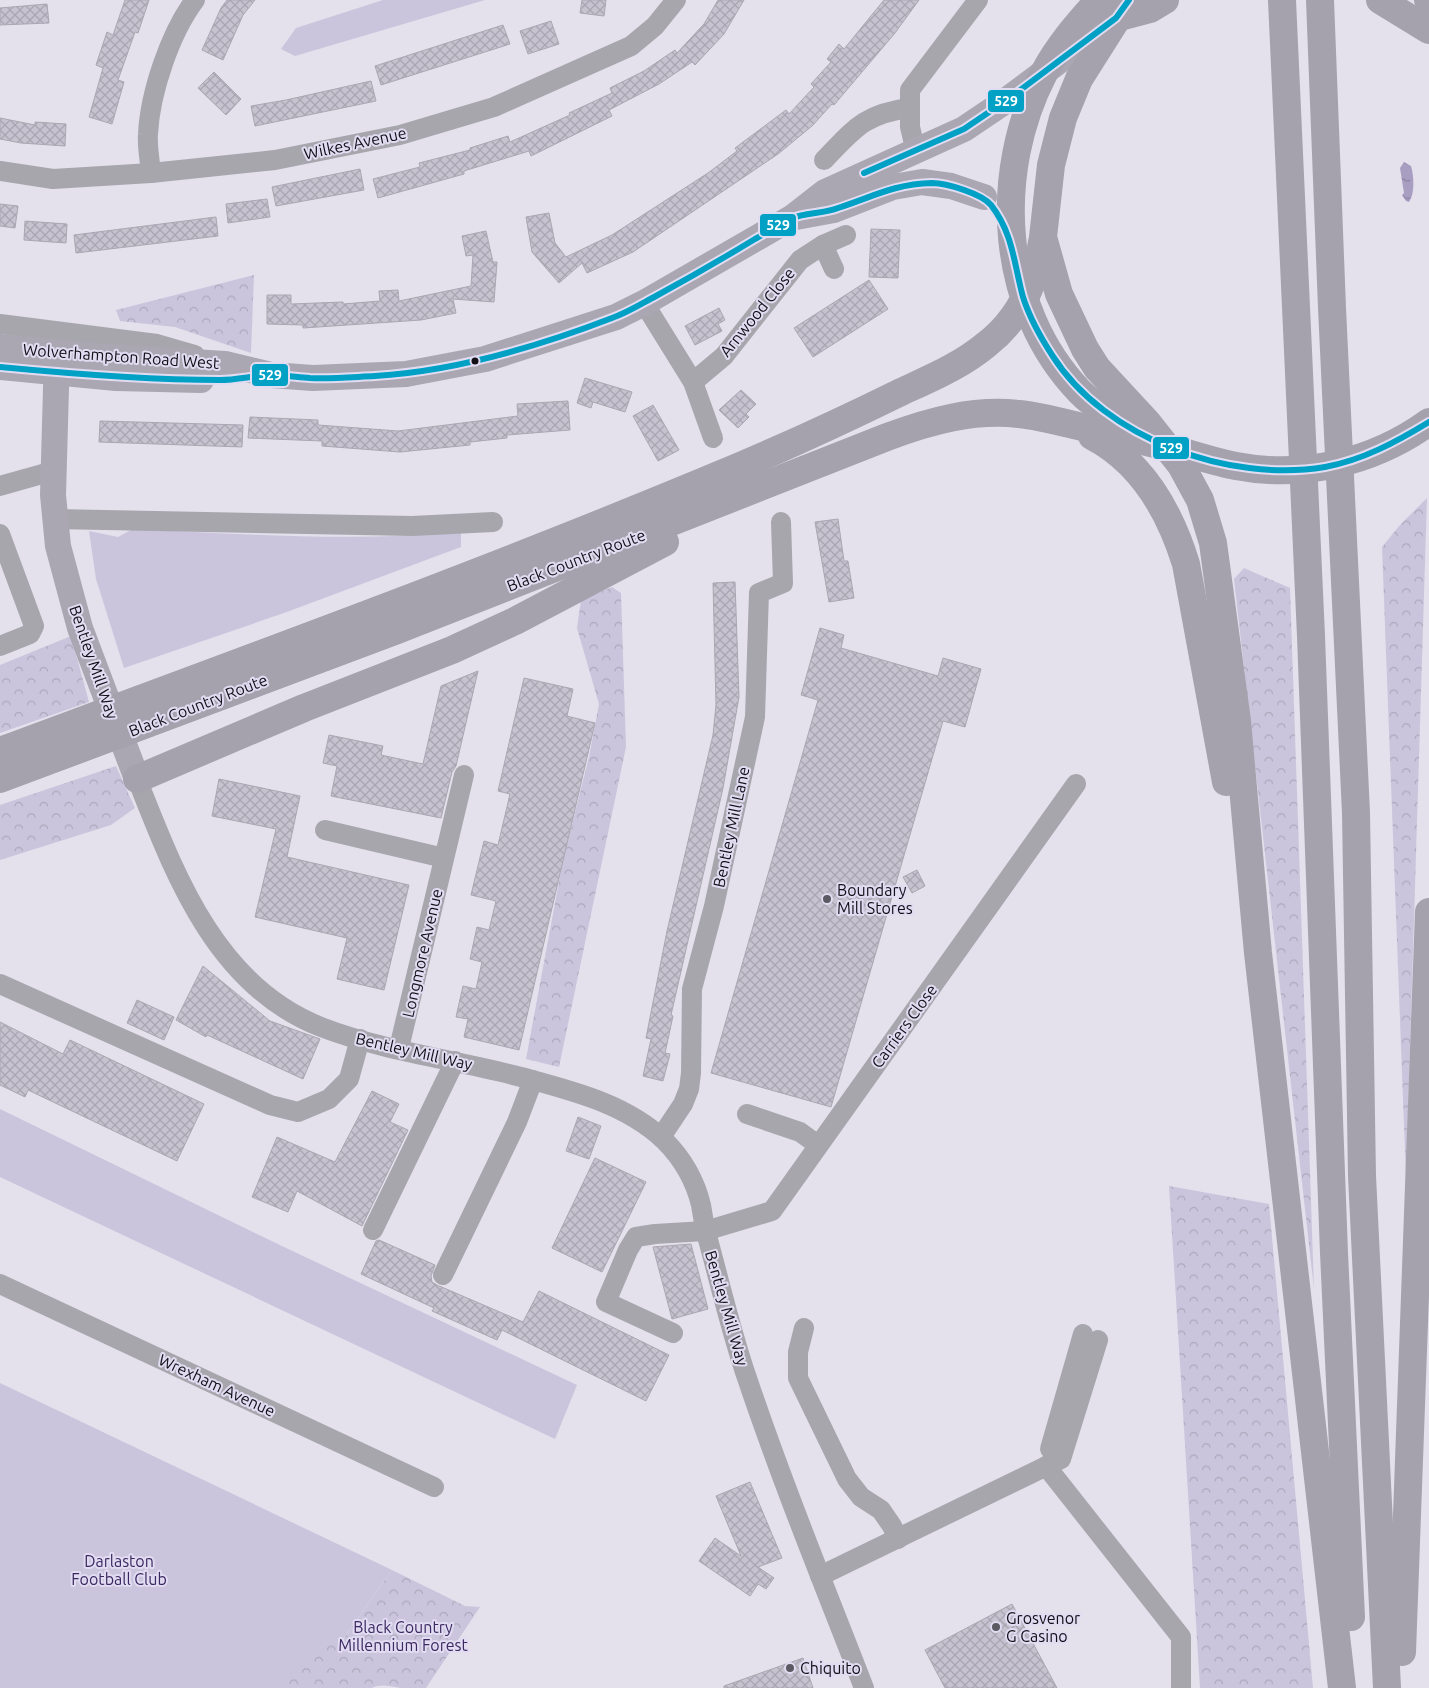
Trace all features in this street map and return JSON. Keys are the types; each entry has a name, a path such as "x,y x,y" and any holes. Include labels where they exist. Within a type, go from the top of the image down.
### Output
{"highway":[{"path":"1165,0 1150,9 1114,6 1071,33 1045,71 1030,105 1015,159 1010,200 1012,246 1024,299 1050,353 1081,393 1108,414 1166,447 1235,466 1267,470 1299,470 1329,466 1380,450 1429,422"},
{"path":"1282,0 1354,1688"},
{"path":"1320,0 1332,308 1356,813 1362,1176 1388,1688"},
{"path":"1380,0 1429,30"},
{"name":"Black Country Route","path":"0,751 617,518 813,436 973,355 1009,324 1024,299 1036,269 1043,237 1051,165 1063,118 1114,6"},
{"path":"1043,237 1059,294 1085,350 1114,388 1166,447 1196,491 1208,525 1216,558 1236,721 1258,953 1342,1688"},
{"name":"Black Country Route","path":"0,779 395,631 908,429 954,416 1018,414 1057,421 1166,447"},
{"path":"1057,421 1095,438 1123,457 1160,501 1176,534 1186,564 1258,953"},
{"path":"134,770 304,708 452,650 515,621 786,478"},
{"path":"1401,1688 1429,912"}],"main road":[{"name":"Wolverhampton Road West","path":"0,346 56,363 225,380 271,375 360,377 406,374 447,368 563,335 616,317 644,303 792,217 825,192 964,129 1045,71"},
{"path":"916,152 929,162 965,176 984,197 1005,226 1012,246"},
{"path":"792,217 834,210 892,187 922,182 951,186 984,197"},
{"name":"Wolverhampton Road West","path":"0,367 56,363 225,364 271,375"},
{"name":"Bentley Mill Way","path":"56,363 53,471 54,519 58,546 80,628 102,691 134,770"}],"street":[{"path":"151,173 148,135 153,104 181,18 195,0"},
{"path":"916,152 910,127 910,90 978,0"},
{"name":"Wilkes Avenue","path":"0,171 52,179 151,173 275,160 400,135 494,107 630,46 655,26 672,2"},
{"path":"824,160 856,126 884,111 909,108"},
{"name":"Arnwood Close","path":"693,382 724,356 800,260 823,245 846,235"},
{"path":"823,245 834,269"},
{"path":"644,303 693,382 713,438"},
{"path":"0,324 157,344 225,364"},
{"path":"0,486 53,471"},
{"path":"54,519 412,526 493,522"},
{"name":"Bentley Mill Lane","path":"661,1137 683,1104 689,1089 691,1074 692,989 714,906 755,717 759,593 782,583 781,522"},
{"path":"0,534 34,626 30,634 0,646"},
{"name":"Bentley Mill Way","path":"134,770 187,894 220,950 243,976 291,1011 319,1026 360,1039 533,1080 591,1096 661,1137 686,1166 694,1182 705,1231 746,1376 820,1576 864,1688"},
{"name":"Longmore Avenue","path":"399,1048 464,774"},
{"name":"Carriers Close","path":"673,1333 606,1302 628,1250 636,1237 705,1231 772,1211 1076,784"},
{"path":"325,830 444,858"},
{"path":"0,984 270,1105 298,1112 330,1099 349,1079 360,1039"},
{"path":"373,1230 455,1061"},
{"path":"443,1275 517,1122 533,1080"},
{"path":"747,1114 800,1132 818,1145"},
{"name":"Wrexham Avenue","path":"0,1284 434,1487"},
{"path":"804,1328 798,1352 798,1378 847,1479 861,1496 882,1510 898,1539"},
{"path":"820,1576 1046,1466 1090,1337"},
{"path":"1046,1466 1181,1637 1181,1688"}],"green space":[{"path":"383,0 485,0 295,56 281,49 296,28"},
{"path":"254,275 251,353 175,327 120,321 116,310"},
{"path":"1427,498 1406,1178 1382,547 1400,525"},
{"path":"133,529 338,537 461,532 461,547 284,613 124,668 96,579 89,531 118,537"},
{"path":"1244,568 1290,588 1314,1289 1234,579"},
{"path":"612,587 621,593 626,747 559,1067 526,1059 563,860 589,757 599,704 577,628 581,600"},
{"path":"71,636 89,702 0,733 0,665"},
{"path":"116,766 135,808 111,825 0,860 0,805"},
{"path":"0,1109 284,1247 577,1385 555,1439 0,1177"},
{"path":"1169,1186 1269,1204 1313,1688 1200,1688"},
{"name":"Darlaston Football Club","path":"0,1383 392,1570 308,1688 0,1688"},
{"name":"Black Country Millennium Forest","path":"392,1570 465,1606 480,1607 426,1688 383,1686 372,1688 273,1688 314,1649 341,1642"}],"water":[{"path":"1404,162 1411,166 1413,175 1413,190 1409,202 1402,195 1404,193 1400,168"}],"building":[{"path":"125,0 149,0 138,33 135,32 118,80 124,82 112,124 89,117 103,68 96,65 107,32 113,35"},
{"path":"227,0 255,0 243,15 223,60 202,50 221,8"},
{"path":"582,0 606,0 604,16 580,13"},
{"path":"718,0 744,0 724,34 695,65 692,62 659,84 609,110 612,116 531,156 529,151 464,171 464,174 378,198 373,179 420,167 419,163 470,150 470,148 508,136 510,142 570,115 569,113 612,93 610,88 644,71 675,50 677,53 704,24"},
{"path":"884,0 919,0 895,33 834,105 832,104 812,126 778,154 633,252 587,273 582,263 559,283 532,252 526,217 549,213 555,243 566,257 612,235 708,173 737,151 735,148 786,110 789,114 814,87 811,84 831,62 827,59 839,44 844,49"},
{"path":"47,4 49,23 0,25 0,8"},
{"path":"551,21 559,44 528,54 520,31"},
{"path":"503,25 510,44 381,85 375,66"},
{"path":"214,72 241,99 226,115 198,88"},
{"path":"371,81 376,101 255,126 251,106"},
{"path":"0,118 35,125 35,122 66,124 65,146 21,143 0,139"},
{"path":"360,169 364,190 276,206 272,187"},
{"path":"267,199 270,217 228,223 226,204"},
{"path":"0,204 18,206 15,228 0,226"},
{"path":"216,217 218,236 76,253 74,235"},
{"path":"25,221 67,224 66,243 24,240"},
{"path":"871,229 900,230 898,278 869,277"},
{"path":"486,231 493,262 497,262 494,302 453,299 456,313 421,320 303,328 303,325 267,324 267,295 291,295 291,304 343,302 343,304 380,301 379,291 398,290 399,301 471,286 473,255 466,256 462,236"},
{"path":"869,280 888,309 813,357 794,328"},
{"path":"719,308 725,320 718,324 722,331 695,345 685,326"},
{"path":"585,378 632,392 625,412 593,402 591,408 577,403"},
{"path":"741,390 756,404 746,414 749,417 738,428 719,410"},
{"path":"568,401 570,430 507,435 507,438 470,442 470,445 400,452 322,446 322,441 248,438 250,417 318,420 318,425 398,431 518,416 517,404"},
{"path":"653,405 679,450 658,461 633,416"},
{"path":"100,421 243,425 242,447 99,442"},
{"path":"838,519 844,561 848,561 854,598 829,602 815,522"},
{"path":"735,582 739,697 723,788 671,1015 673,1016 665,1053 670,1054 663,1081 643,1076 651,1039 646,1038 667,931 713,735 716,705 713,583"},
{"name":"Boundary Mill Stores","path":"820,628 844,635 841,648 938,676 943,658 981,669 965,727 943,721 831,1107 711,1073 818,700 801,695"},
{"path":"478,671 456,766 452,772 441,818 331,796 337,766 323,763 329,735 383,746 381,755 423,764 441,686"},
{"path":"524,678 573,689 567,716 595,723 519,1050 464,1037 468,1019 456,1017 463,986 476,989 482,962 470,959 477,927 489,930 496,901 471,895 484,841 498,845 510,794 498,791"},
{"path":"219,779 300,796 287,857 409,885 384,990 337,979 347,938 255,917 276,829 212,816"},
{"path":"917,870 925,886 912,893 903,877"},
{"path":"203,966 270,1021 320,1039 303,1079 207,1035 206,1037 176,1020"},
{"path":"137,1000 174,1017 164,1040 127,1023"},
{"path":"0,1022 63,1054 70,1040 204,1104 177,1161 28,1090 25,1097 0,1085"},
{"path":"372,1091 399,1104 390,1122 408,1130 362,1226 297,1191 288,1212 252,1197 277,1137 335,1162"},
{"path":"578,1117 601,1126 589,1159 566,1151"},
{"path":"595,1158 646,1182 602,1272 552,1248"},
{"path":"379,1240 435,1265 431,1276 432,1282 437,1285 523,1322 539,1291 669,1355 646,1401 502,1330 497,1340 432,1311 434,1308 361,1274 376,1241"},
{"path":"691,1244 708,1309 672,1319 653,1247"},
{"path":"750,1482 782,1558 758,1567 774,1578 766,1589 758,1584 750,1596 699,1561 715,1538 741,1556 716,1496"},
{"name":"Grosvenor G Casino","path":"1012,1604 1057,1688 945,1688 925,1650"},
{"name":"Chiquito","path":"803,1658 813,1688 724,1688 724,1686"}],"transit line":[{"name":"529","path":"864,173 964,129 1007,100 1116,18 1129,0"},
{"name":"529","path":"0,367 110,376 220,380 269,375 318,378 375,376 435,369 525,348 623,314 781,223 796,217 832,210 895,188 932,183 964,190 980,197 991,205 1004,227 1012,249 1023,297 1029,312 1052,355 1075,385 1104,410 1136,432 1172,448 1210,461 1249,468 1288,470 1325,467 1353,460 1392,443 1429,422"}],"place":[{"name":"Boundary Mill Stores","path":"827,899"},
{"name":"Grosvenor G Casino","path":"996,1627"},
{"name":"Chiquito","path":"790,1668"}]}
